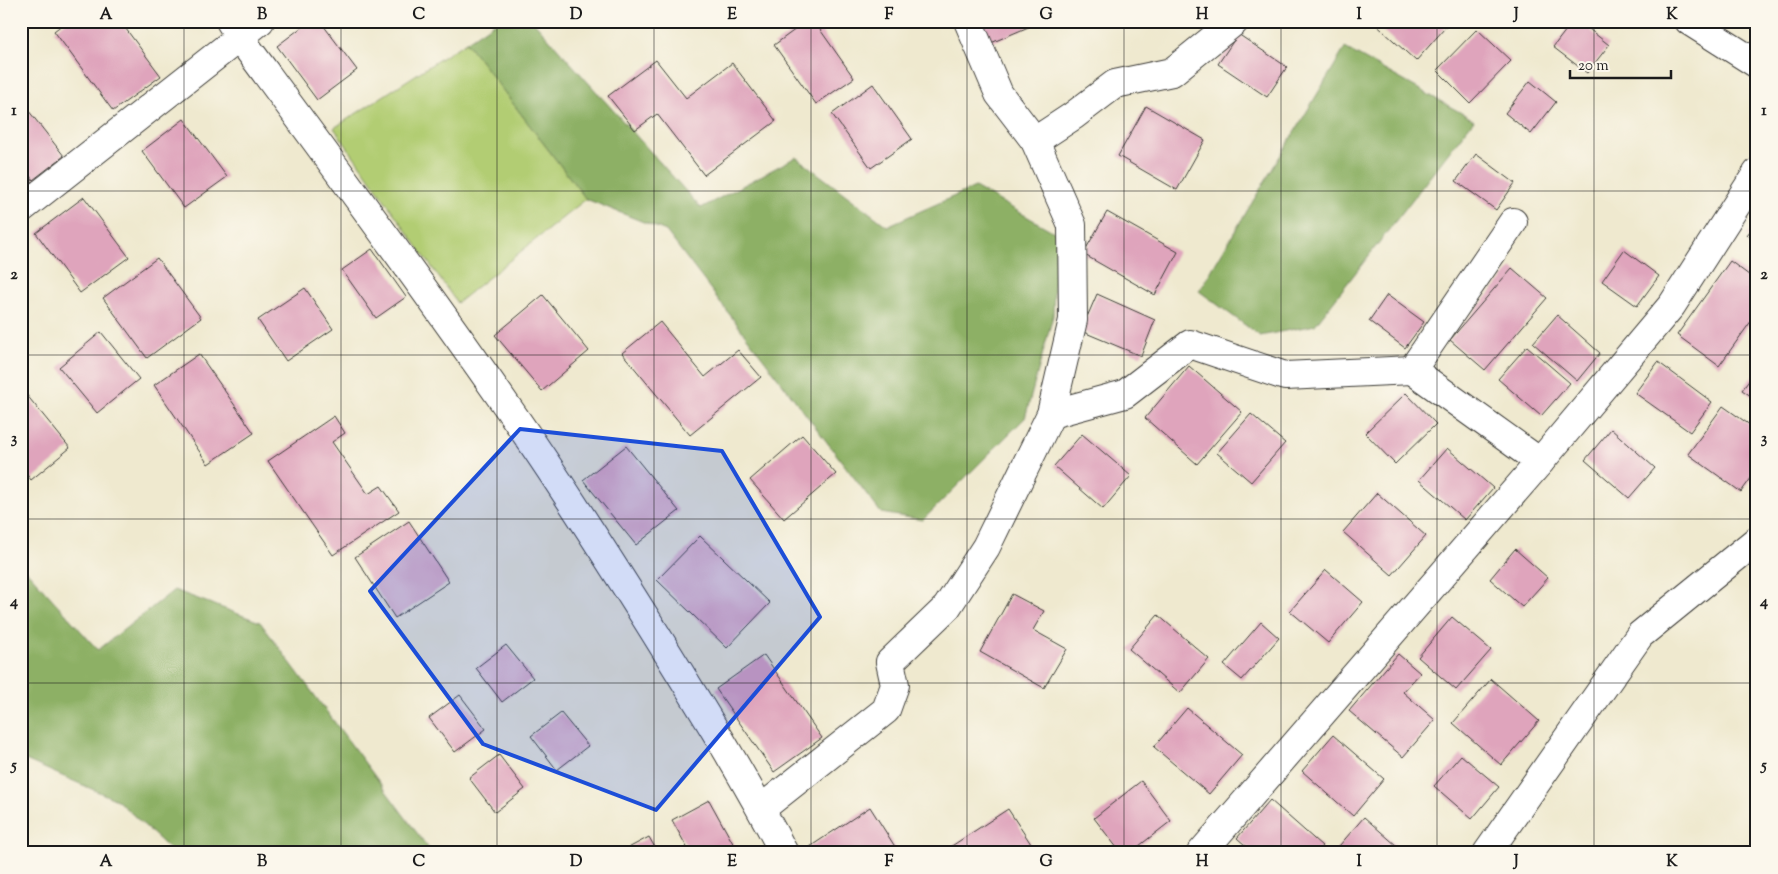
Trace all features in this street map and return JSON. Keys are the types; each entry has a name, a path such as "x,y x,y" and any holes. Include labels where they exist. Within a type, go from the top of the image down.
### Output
{"street":[{"path":"761,809 886,710 895,685 890,662 947,607 986,547 1051,414 1072,320 1072,225 1036,141 999,94 968,21"},
{"path":"1036,141 1115,84 1172,72 1235,21"},
{"path":"1690,21 1724,29 1757,64"},
{"path":"21,209 244,27 366,208 508,407 619,576 761,809 780,851"},
{"path":"1201,853 1540,462 1672,305 1757,173"},
{"path":"1412,370 1513,222"},
{"path":"1051,414 1125,394 1190,344 1285,376 1412,370 1540,462"},
{"path":"1487,853 1640,635 1757,540"}],"highlighted area":[{"path":"520,429 722,451 820,617 656,810 483,744 370,591"}],"green space":[{"path":"497,21 533,21 701,208 796,157 887,226 975,187 1056,233 1053,316 1025,418 923,520 881,513 666,231 586,199 466,42"},
{"path":"466,42 586,199 457,303 334,128"},
{"path":"1345,48 1474,120 1315,325 1260,336 1199,291"},
{"path":"21,567 27,571 98,650 174,590 260,622 432,853 174,853 117,800 21,758"}],"building":[{"path":"67,21 120,21 161,76 113,111 54,31"},
{"path":"310,21 320,21 357,70 317,100 277,46"},
{"path":"807,21 814,21 854,78 816,104 774,45"},
{"path":"982,21 1032,21 1033,25 991,43"},
{"path":"1372,21 1451,21 1416,61"},
{"path":"1573,21 1579,21 1609,45 1587,73 1553,47"},
{"path":"1477,29 1511,61 1470,103 1437,70"},
{"path":"1238,34 1287,67 1267,97 1218,64"},
{"path":"656,60 686,98 732,63 776,121 704,175 657,114 635,130 608,96"},
{"path":"1530,81 1556,102 1531,134 1505,113"},
{"path":"873,84 912,139 871,168 832,114"},
{"path":"21,101 64,156 33,180 21,165"},
{"path":"1146,106 1205,140 1177,190 1118,156"},
{"path":"184,119 227,177 184,208 142,151"},
{"path":"1476,154 1515,183 1496,210 1456,181"},
{"path":"84,197 129,257 80,293 36,233"},
{"path":"1107,212 1178,252 1155,295 1083,254"},
{"path":"1757,222 1757,243 1747,235"},
{"path":"372,249 406,297 376,318 342,270"},
{"path":"1624,250 1659,276 1637,306 1602,281"},
{"path":"157,258 201,318 147,358 103,298"},
{"path":"1730,261 1757,281 1757,313 1719,366 1677,335"},
{"path":"1512,268 1547,298 1485,370 1450,340"},
{"path":"305,288 333,329 286,361 258,320"},
{"path":"1097,294 1155,320 1141,356 1081,331"},
{"path":"543,295 589,351 542,391 495,335"},
{"path":"1387,295 1424,322 1405,348 1369,321"},
{"path":"1557,315 1600,353 1577,381 1533,343"},
{"path":"660,322 705,377 738,350 761,377 690,435 622,353"},
{"path":"101,332 139,379 97,413 59,367"},
{"path":"1527,346 1570,383 1541,416 1498,379"},
{"path":"199,354 254,433 208,464 154,385"},
{"path":"1658,362 1712,402 1690,432 1635,393"},
{"path":"1189,366 1242,412 1197,464 1145,418"},
{"path":"1757,370 1757,400 1742,390"},
{"path":"21,388 70,448 31,480 21,467"},
{"path":"1406,393 1436,424 1395,464 1365,433"},
{"path":"1723,406 1757,430 1757,470 1741,492 1688,454"},
{"path":"1251,414 1285,443 1251,482 1217,453"},
{"path":"334,416 345,433 332,442 368,494 381,486 399,511 333,555 268,461"},
{"path":"1611,429 1655,468 1629,498 1585,460"},
{"path":"1082,434 1131,476 1103,509 1054,466"},
{"path":"802,435 836,474 784,519 750,480"},
{"path":"626,446 679,511 636,545 583,480"},
{"path":"1447,448 1493,488 1465,520 1419,480"},
{"path":"1377,493 1426,536 1392,575 1343,532"},
{"path":"409,521 449,582 395,618 355,557"},
{"path":"700,536 770,603 727,648 657,580"},
{"path":"1515,549 1548,578 1522,607 1490,579"},
{"path":"1326,570 1363,602 1328,643 1290,611"},
{"path":"1012,594 1044,611 1033,630 1067,649 1044,688 980,652"},
{"path":"1158,615 1209,659 1180,693 1129,649"},
{"path":"1452,617 1491,650 1456,690 1418,657"},
{"path":"1261,622 1279,638 1242,680 1224,665"},
{"path":"506,645 533,678 502,702 476,668"},
{"path":"1398,654 1420,673 1403,692 1435,720 1403,757 1349,711"},
{"path":"764,655 822,738 774,772 716,689"},
{"path":"1491,679 1539,721 1501,765 1453,723"},
{"path":"460,695 486,729 455,752 429,718"},
{"path":"1187,708 1242,755 1209,794 1154,747"},
{"path":"561,713 588,746 557,770 531,736"},
{"path":"1333,735 1384,779 1353,816 1302,771"},
{"path":"499,755 525,789 495,812 469,778"},
{"path":"1461,755 1499,787 1472,819 1434,786"},
{"path":"1141,781 1171,821 1130,853 1121,853 1094,818"},
{"path":"709,800 735,847 724,853 690,853 672,820"},
{"path":"1270,800 1322,846 1316,853 1254,853 1237,838"},
{"path":"870,807 899,853 807,853 805,850"},
{"path":"1008,809 1035,850 1032,853 941,853"},
{"path":"1364,817 1405,853 1333,853"},
{"path":"649,837 658,853 619,853"}]}
